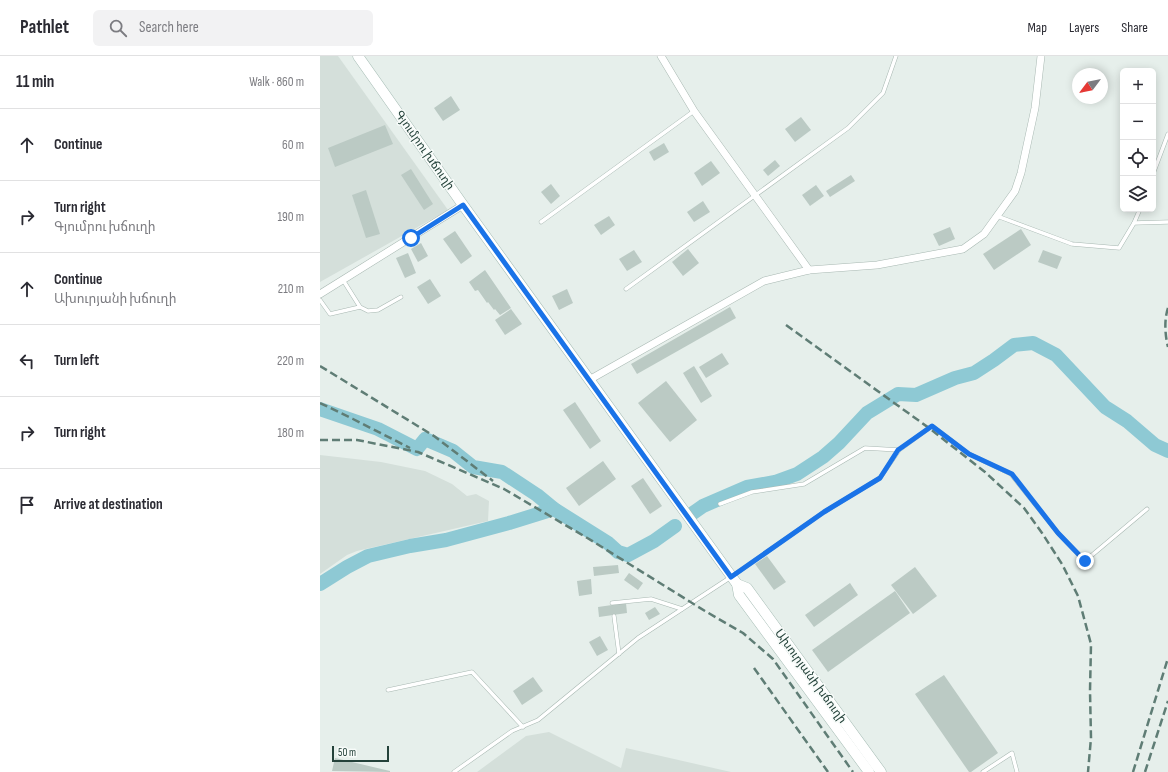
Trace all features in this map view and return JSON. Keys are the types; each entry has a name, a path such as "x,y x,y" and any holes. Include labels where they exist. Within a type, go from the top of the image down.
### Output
{"main road":[{"name":"Գյումրու խճուղի","path":"358,56 463,205 590,380"},
{"name":"Ախուրյանի խճուղի","path":"590,380 734,580 739,594 869,772"},
{"name":"Ախուրյանի խճուղի","path":"734,580 747,588 881,772"}],"street":[{"path":"661,56 694,111 809,270"},
{"path":"590,380 764,281 809,270 877,265 963,249 984,234 1015,191 1022,173 1035,108 1041,56"},
{"path":"320,294 463,205"}],"lane":[{"path":"626,289 848,128 883,93 896,56"},
{"path":"541,222 694,111"},
{"path":"1156,166 1168,134"},
{"path":"997,216 1072,244 1119,248 1139,212"},
{"path":"1134,223 1168,222"},
{"path":"344,280 360,307 368,311 378,310 401,297"},
{"path":"320,300 330,314 360,307"},
{"path":"454,772 512,731 538,720 638,638 682,609 734,580 824,512 880,478 898,450 932,426 969,454 1012,474 1058,533 1085,561 1147,510"},
{"path":"720,504 752,492 804,484 866,448 898,450"},
{"path":"612,603 651,599 682,609"},
{"path":"614,616 619,654"},
{"path":"388,690 472,672 524,727"},
{"path":"983,772 1012,753 1017,772"}],"shaded area":[{"path":"320,56 338,56 448,210 320,282"},
{"path":"320,455 381,462 425,471 452,484 467,496 476,494 489,501 488,521 357,551 347,555 320,574"},
{"path":"549,732 621,768 626,748 731,772 477,772 526,736"}],"building":[{"path":"451,96 460,110 443,121 434,108"},
{"path":"801,117 811,130 795,142 785,129"},
{"path":"385,125 393,144 335,167 328,148"},
{"path":"664,143 669,152 654,161 649,152"},
{"path":"775,160 780,166 768,176 763,170"},
{"path":"711,161 720,173 702,186 694,173"},
{"path":"411,169 433,204 424,210 401,175"},
{"path":"851,175 855,181 830,197 826,191"},
{"path":"551,184 560,196 551,204 541,192"},
{"path":"816,185 824,196 810,206 802,195"},
{"path":"366,190 380,234 366,238 352,195"},
{"path":"703,201 710,212 694,222 687,212"},
{"path":"609,216 615,225 601,235 594,225"},
{"path":"950,227 955,239 939,246 933,234"},
{"path":"1021,229 1031,245 994,270 983,254"},
{"path":"455,231 472,256 461,264 443,239"},
{"path":"421,243 428,256 418,262 411,249"},
{"path":"688,249 699,263 683,276 672,262"},
{"path":"634,250 642,262 627,271 619,259"},
{"path":"1043,250 1062,257 1057,269 1038,262"},
{"path":"408,253 416,273 405,278 396,258"},
{"path":"485,270 511,308 500,315 488,302 487,303 478,290 475,291 469,282"},
{"path":"430,279 441,296 428,304 417,287"},
{"path":"567,289 573,303 559,310 552,296"},
{"path":"730,307 736,318 637,374 631,364"},
{"path":"511,309 522,324 505,335 495,320"},
{"path":"722,353 729,364 706,378 699,367"},
{"path":"694,366 712,396 701,403 683,373"},
{"path":"666,381 697,420 670,442 638,403"},
{"path":"575,402 601,441 590,449 563,410"},
{"path":"603,461 616,479 579,506 566,488"},
{"path":"643,478 662,506 650,514 631,486"},
{"path":"767,556 786,582 774,590 755,564"},
{"path":"618,565 619,573 594,576 593,567"},
{"path":"915,567 937,596 913,614 891,585"},
{"path":"629,573 643,583 638,590 624,580"},
{"path":"591,579 592,594 579,596 577,581"},
{"path":"850,583 858,595 814,627 805,615"},
{"path":"895,591 910,613 828,672 812,650"},
{"path":"626,603 627,613 599,617 598,607"},
{"path":"655,607 660,614 649,620 645,613"},
{"path":"600,636 608,650 597,656 589,642"},
{"path":"944,675 998,753 971,772 969,772 915,694"},
{"path":"533,677 543,691 522,705 513,691"},
{"path":"335,758 390,771 390,772 332,771"}],"waterway":[{"path":"693,513 703,506 747,487 775,482 797,474 823,457 839,443 867,413 898,394 916,395 955,378 974,373 1014,345 1033,343 1056,355 1105,407 1127,421 1155,445 1168,451"},
{"path":"320,409 378,429 417,449 425,439 453,451 473,467 502,472 537,495 554,509 608,543 618,552 628,555 654,541 675,526"},
{"path":"320,584 368,556 410,546 446,540 554,509"}],"railway":[{"path":"1168,308 1165,328 1168,347"},
{"path":"786,325 929,428 985,472 1024,508 1042,533 1062,564 1078,596 1091,644 1091,738 1088,772"},
{"path":"320,366 434,436 493,481"},
{"path":"320,403 410,448"},
{"path":"320,440 357,440 418,452 504,489 743,633 773,659 853,772"},
{"path":"1133,772 1168,658"},
{"path":"754,668 828,772"},
{"path":"1145,772 1168,701"}],"route":[{"path":"411,238 463,205 731,577 824,512 880,478 898,450 932,426 969,454 1012,474 1058,533 1085,561"}]}
